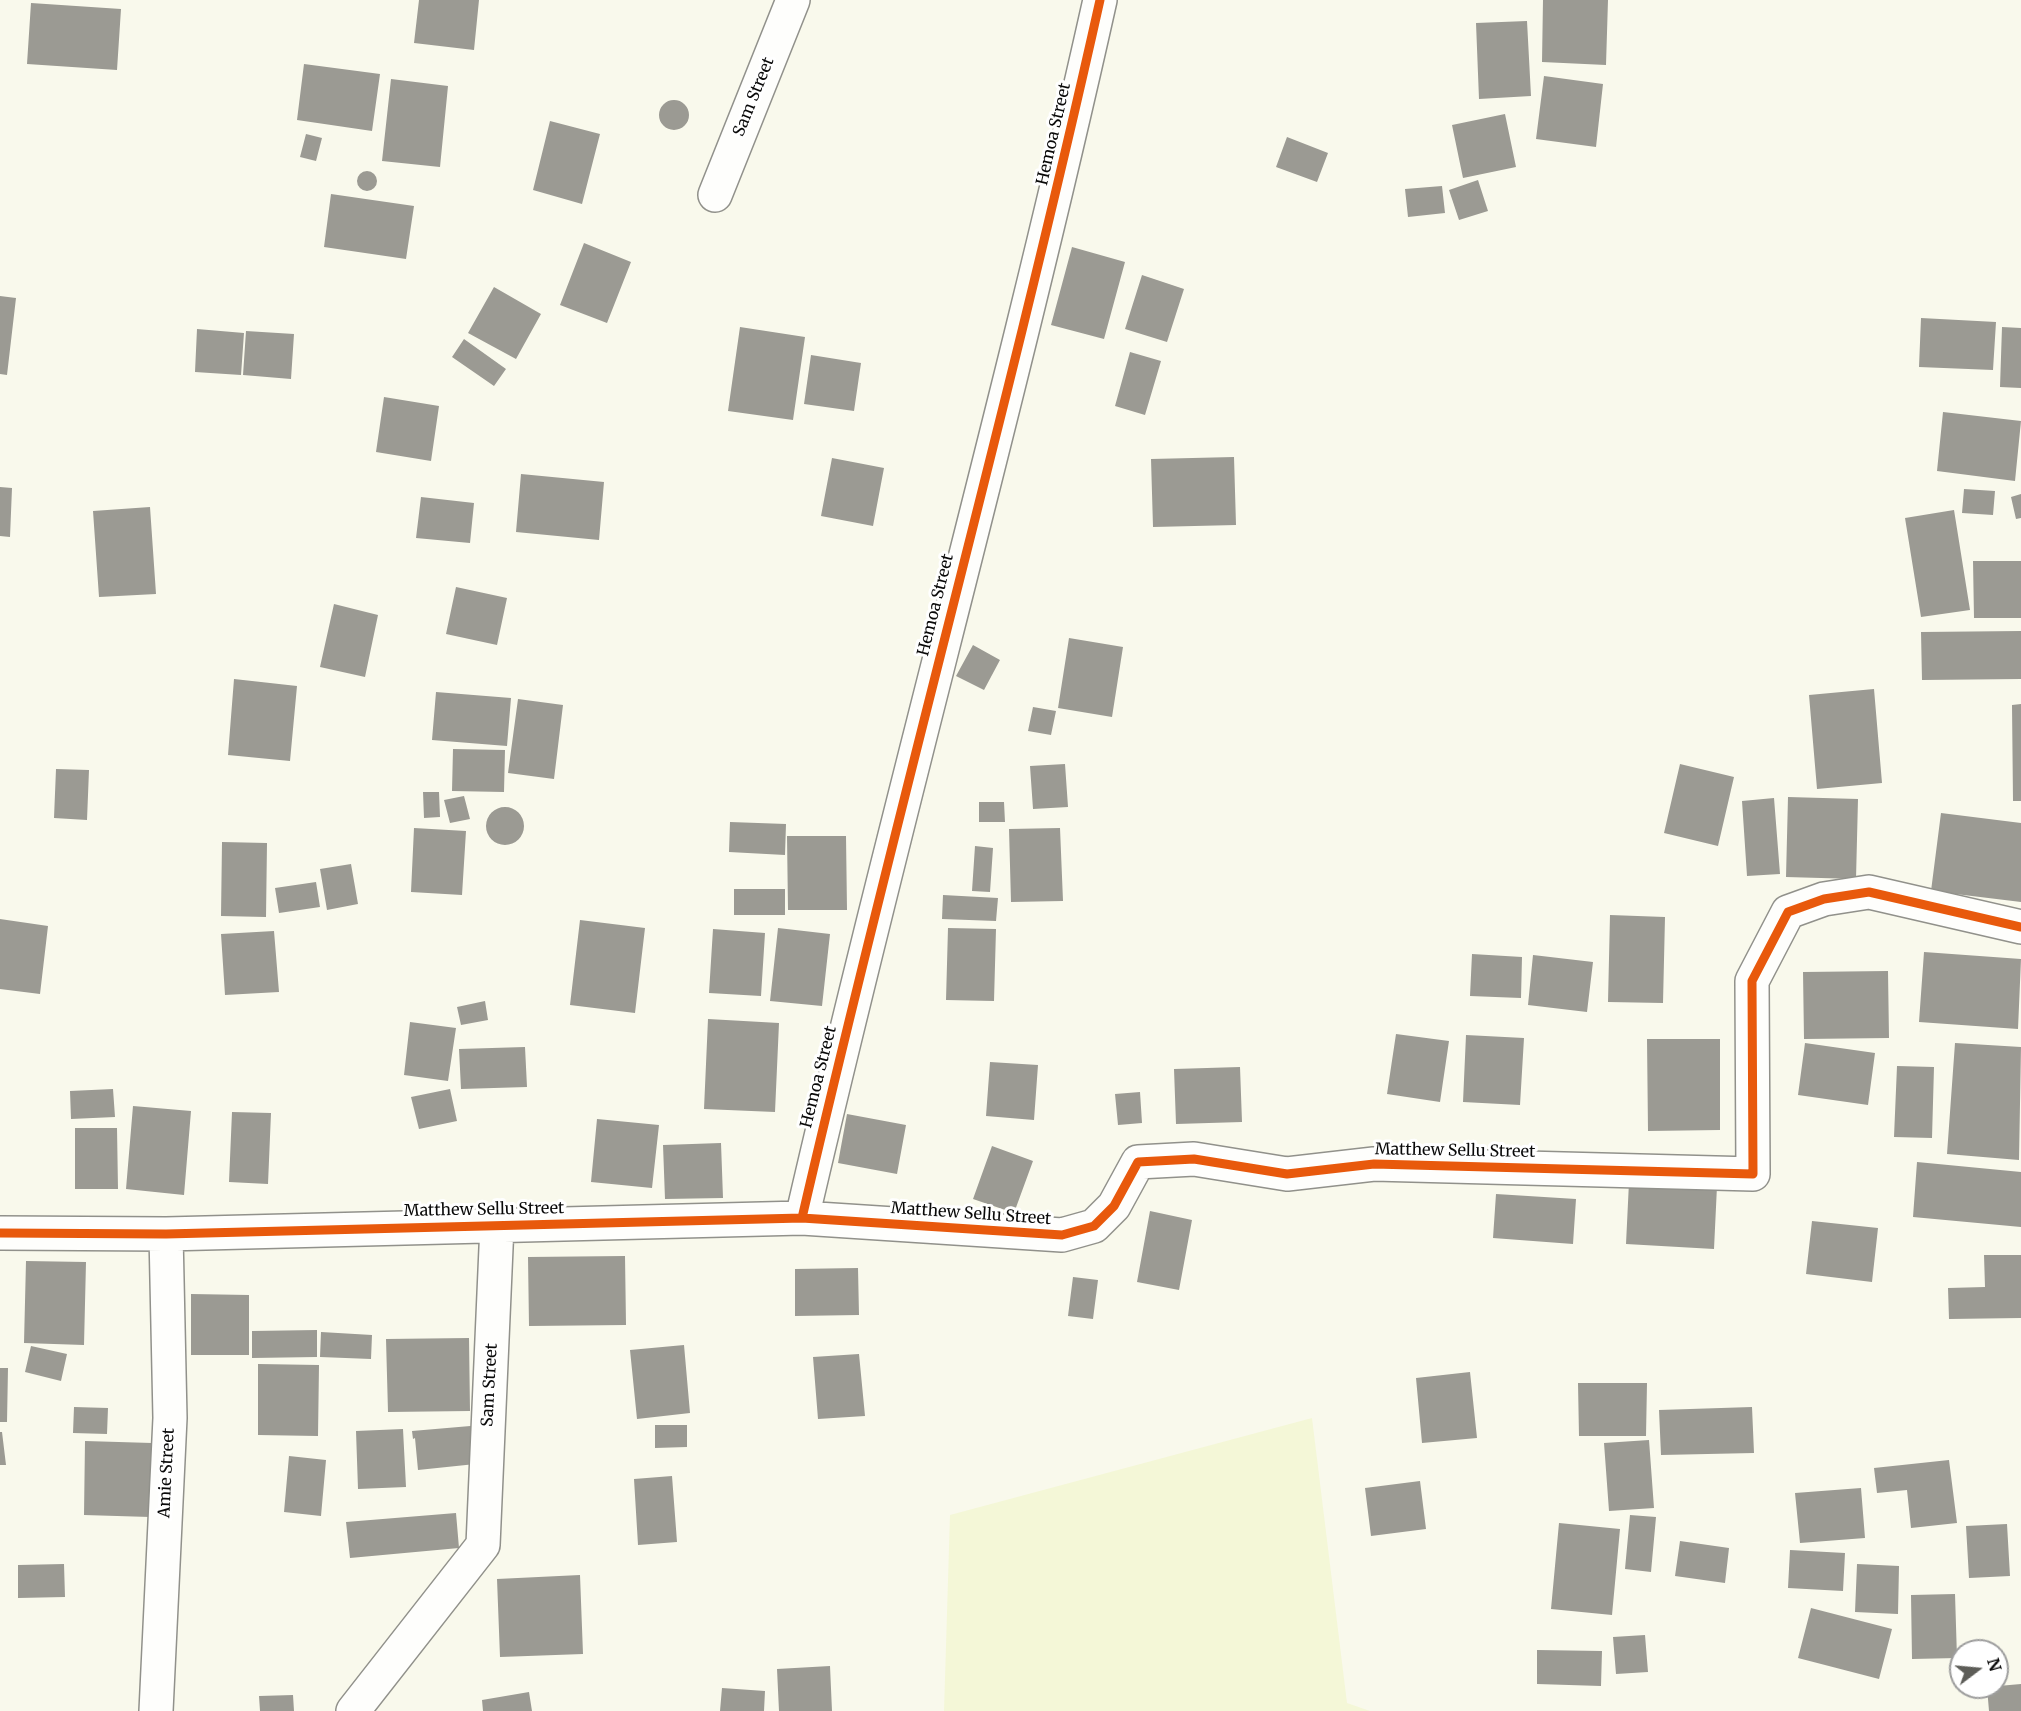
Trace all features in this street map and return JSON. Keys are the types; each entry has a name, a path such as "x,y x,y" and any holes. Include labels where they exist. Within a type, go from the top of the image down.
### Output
{"street":[{"name":"Sam Street","path":"715,195 793,0"},
{"name":"Hemoa Street","path":"802,1218 913,756 1066,153 1100,0"},
{"name":"Matthew Sellu Street","path":"0,1233 166,1234 802,1218 1062,1235 1094,1226 1114,1206 1138,1162 1194,1159 1287,1174 1374,1164 1753,1174 1752,981 1788,912 1824,898 1869,892 2021,927"},
{"name":"Sam Street","path":"353,1711 483,1545 497,1225"},
{"name":"Amie Street","path":"156,1711 170,1418 166,1234"}],"green space":[{"path":"1312,1418 1347,1703 1370,1711 944,1711 950,1515"}],"building":[{"path":"419,0 479,0 474,50 414,43"},
{"path":"1543,0 1608,0 1606,65 1542,62"},
{"path":"31,3 121,9 117,70 27,64"},
{"path":"1527,21 1531,96 1479,99 1476,23"},
{"path":"304,64 380,74 372,131 297,120"},
{"path":"1544,76 1603,84 1596,147 1536,139"},
{"path":"391,79 448,86 440,167 382,161"},
{"path":"674,100 685,104 689,115 685,126 674,130 663,126 659,115 663,104"},
{"path":"1505,114 1516,167 1463,178 1452,125"},
{"path":"550,121 600,134 582,204 533,190"},
{"path":"306,134 322,138 316,161 300,157"},
{"path":"1287,137 1328,153 1317,182 1276,167"},
{"path":"367,171 374,174 377,181 374,188 367,191 360,188 357,181 360,174"},
{"path":"1478,180 1488,211 1459,220 1449,190"},
{"path":"1442,186 1445,213 1408,217 1405,189"},
{"path":"331,194 414,206 406,259 324,247"},
{"path":"584,243 631,262 607,323 560,305"},
{"path":"1072,247 1125,262 1104,339 1051,325"},
{"path":"1142,275 1184,289 1167,342 1125,329"},
{"path":"494,287 541,314 516,359 468,333"},
{"path":"0,296 16,298 7,375 0,374"},
{"path":"1921,318 1996,322 1993,370 1919,367"},
{"path":"740,327 805,337 793,420 728,411"},
{"path":"2002,327 2021,328 2021,388 2000,387"},
{"path":"197,329 244,333 241,375 195,372"},
{"path":"246,331 294,334 291,379 243,375"},
{"path":"464,339 506,369 494,386 452,357"},
{"path":"1130,352 1161,361 1145,415 1115,406"},
{"path":"811,355 861,363 854,411 804,404"},
{"path":"384,397 439,406 431,461 376,452"},
{"path":"1943,412 2021,421 2015,481 1937,471"},
{"path":"1234,457 1236,525 1153,527 1151,459"},
{"path":"832,458 884,468 873,526 821,516"},
{"path":"521,474 604,482 599,540 516,532"},
{"path":"0,487 12,488 10,537 0,536"},
{"path":"1964,489 1995,491 1993,515 1962,513"},
{"path":"2021,494 2021,518 2016,519 2011,497"},
{"path":"421,497 474,503 470,543 416,538"},
{"path":"150,507 156,594 99,597 93,511"},
{"path":"1954,510 1970,610 1921,617 1905,518"},
{"path":"1973,561 2021,561 2021,618 1974,618"},
{"path":"456,587 507,598 497,645 446,634"},
{"path":"334,604 378,615 365,677 320,667"},
{"path":"2021,631 2021,679 1922,680 1921,632"},
{"path":"1069,638 1123,647 1112,717 1058,708"},
{"path":"973,645 1000,660 984,690 956,676"},
{"path":"234,679 297,686 290,761 228,755"},
{"path":"1874,689 1882,783 1817,789 1809,695"},
{"path":"436,692 511,698 507,746 432,740"},
{"path":"518,699 563,705 554,779 508,773"},
{"path":"2021,704 2021,801 2013,801 2012,705"},
{"path":"1033,707 1056,711 1051,735 1028,731"},
{"path":"453,749 505,750 504,792 452,791"},
{"path":"1065,764 1068,807 1033,809 1030,766"},
{"path":"1680,764 1734,777 1718,846 1664,833"},
{"path":"56,769 89,770 87,820 54,818"},
{"path":"423,792 439,792 440,817 424,818"},
{"path":"464,796 470,819 450,823 444,800"},
{"path":"1788,797 1858,799 1856,879 1786,877"},
{"path":"1774,798 1780,874 1747,876 1742,801"},
{"path":"979,802 1004,802 1005,822 979,822"},
{"path":"505,807 518,813 524,826 518,839 505,845 492,839 486,826 492,813"},
{"path":"1941,813 2021,823 2021,902 1931,891"},
{"path":"730,822 786,824 785,855 729,852"},
{"path":"414,828 466,831 462,895 411,892"},
{"path":"1060,828 1063,901 1011,902 1009,829"},
{"path":"787,836 846,836 847,910 788,910"},
{"path":"222,842 267,843 266,917 221,916"},
{"path":"975,846 993,848 990,892 972,891"},
{"path":"351,864 358,904 327,910 320,869"},
{"path":"316,882 320,907 279,913 275,888"},
{"path":"734,889 785,889 785,915 734,915"},
{"path":"943,895 998,898 996,921 942,919"},
{"path":"1610,915 1665,917 1663,1003 1608,1002"},
{"path":"0,919 48,926 40,994 0,989"},
{"path":"580,920 645,928 635,1013 570,1005"},
{"path":"778,928 830,934 822,1006 770,1001"},
{"path":"948,928 996,929 994,1001 946,1000"},
{"path":"713,929 765,933 761,996 709,993"},
{"path":"274,931 279,992 225,995 221,934"},
{"path":"1924,952 2021,959 2018,1029 1919,1022"},
{"path":"1472,954 1522,957 1521,998 1470,996"},
{"path":"1533,955 1593,962 1587,1012 1528,1005"},
{"path":"1888,971 1889,1038 1804,1039 1803,972"},
{"path":"485,1001 488,1020 461,1025 457,1007"},
{"path":"708,1019 779,1023 775,1112 704,1109"},
{"path":"410,1022 456,1028 448,1081 404,1075"},
{"path":"1396,1034 1449,1041 1440,1102 1387,1094"},
{"path":"1466,1035 1524,1038 1520,1105 1463,1102"},
{"path":"1647,1039 1720,1039 1720,1130 1648,1131"},
{"path":"1805,1043 1875,1053 1868,1105 1798,1095"},
{"path":"1955,1043 2021,1047 2019,1160 1947,1154"},
{"path":"525,1047 527,1087 461,1089 459,1049"},
{"path":"990,1062 1038,1065 1034,1120 986,1116"},
{"path":"1897,1066 1934,1067 1932,1138 1894,1137"},
{"path":"1240,1067 1242,1122 1176,1124 1174,1069"},
{"path":"113,1089 115,1117 71,1119 70,1091"},
{"path":"450,1089 457,1121 419,1129 411,1097"},
{"path":"1140,1092 1142,1123 1118,1125 1115,1094"},
{"path":"133,1106 191,1111 184,1195 126,1189"},
{"path":"232,1112 271,1113 268,1184 229,1182"},
{"path":"847,1114 906,1125 897,1174 838,1163"},
{"path":"597,1119 659,1125 652,1188 591,1182"},
{"path":"75,1128 117,1128 118,1189 75,1189"},
{"path":"721,1143 723,1198 665,1199 663,1145"},
{"path":"992,1146 1033,1161 1014,1213 973,1199"},
{"path":"1917,1162 2021,1172 2021,1227 1913,1217"},
{"path":"1629,1182 1717,1186 1714,1249 1626,1244"},
{"path":"1496,1194 1576,1199 1573,1244 1493,1238"},
{"path":"1150,1211 1192,1220 1179,1290 1137,1282"},
{"path":"1812,1221 1878,1228 1872,1282 1806,1274"},
{"path":"1984,1255 2021,1255 2021,1318 1949,1319 1948,1288 1985,1287"},
{"path":"625,1256 626,1325 529,1326 528,1257"},
{"path":"26,1261 86,1262 84,1345 24,1343"},
{"path":"858,1268 859,1315 795,1316 795,1269"},
{"path":"1073,1277 1098,1280 1093,1319 1068,1316"},
{"path":"191,1294 249,1295 249,1355 191,1355"},
{"path":"317,1330 317,1357 252,1358 252,1331"},
{"path":"321,1332 372,1335 371,1359 320,1357"},
{"path":"469,1338 470,1411 388,1412 386,1339"},
{"path":"684,1345 690,1413 637,1419 630,1350"},
{"path":"31,1346 67,1354 61,1381 25,1372"},
{"path":"859,1354 865,1416 818,1419 813,1357"},
{"path":"258,1364 319,1365 318,1436 258,1435"},
{"path":"0,1368 8,1368 7,1422 0,1422"},
{"path":"1470,1372 1477,1438 1422,1443 1416,1378"},
{"path":"1578,1383 1647,1383 1646,1436 1579,1436"},
{"path":"74,1407 108,1408 107,1434 73,1433"},
{"path":"1752,1407 1754,1453 1661,1455 1659,1410"},
{"path":"482,1425 485,1463 418,1470 415,1438 413,1439 412,1431"},
{"path":"655,1425 687,1425 687,1447 655,1448"},
{"path":"403,1429 406,1487 358,1489 356,1431"},
{"path":"0,1432 2,1432 6,1465 0,1465"},
{"path":"1649,1440 1654,1508 1609,1511 1604,1443"},
{"path":"85,1441 152,1443 150,1517 84,1515"},
{"path":"289,1456 326,1460 321,1516 284,1512"},
{"path":"1949,1460 1957,1523 1911,1528 1907,1490 1877,1493 1874,1468"},
{"path":"672,1476 677,1542 638,1545 634,1479"},
{"path":"1420,1481 1426,1529 1371,1536 1365,1488"},
{"path":"1861,1488 1865,1538 1800,1543 1795,1493"},
{"path":"456,1513 459,1548 350,1558 346,1522"},
{"path":"1630,1515 1656,1517 1651,1572 1625,1569"},
{"path":"1559,1523 1620,1529 1612,1615 1551,1609"},
{"path":"2007,1524 2010,1576 1969,1578 1966,1526"},
{"path":"1680,1541 1729,1548 1725,1583 1675,1576"},
{"path":"1790,1550 1845,1553 1843,1591 1788,1588"},
{"path":"64,1564 65,1597 18,1598 18,1565"},
{"path":"1857,1564 1899,1566 1898,1614 1855,1612"},
{"path":"580,1575 583,1654 500,1657 497,1579"},
{"path":"1955,1594 1956,1639 1949,1639 1949,1658 1912,1659 1911,1595"},
{"path":"1811,1608 1892,1629 1879,1679 1798,1658"},
{"path":"1645,1635 1648,1672 1616,1674 1613,1637"},
{"path":"1537,1650 1602,1651 1601,1686 1537,1684"},
{"path":"830,1666 832,1711 779,1711 777,1669"},
{"path":"2021,1684 2021,1711 1989,1711 1988,1699 2009,1699 2009,1685"},
{"path":"722,1688 765,1691 764,1711 720,1711"},
{"path":"529,1692 532,1711 483,1711 482,1700"},
{"path":"293,1695 294,1711 260,1711 259,1696"}],"cycle path":[{"path":"802,1218 875,913 991,457 1100,0"},
{"path":"0,1233 166,1234 802,1218 1062,1235 1094,1226 1114,1206 1138,1162 1194,1159 1287,1174 1374,1164 1753,1174 1752,981 1788,912 1824,899 1869,892 2021,927"}]}
